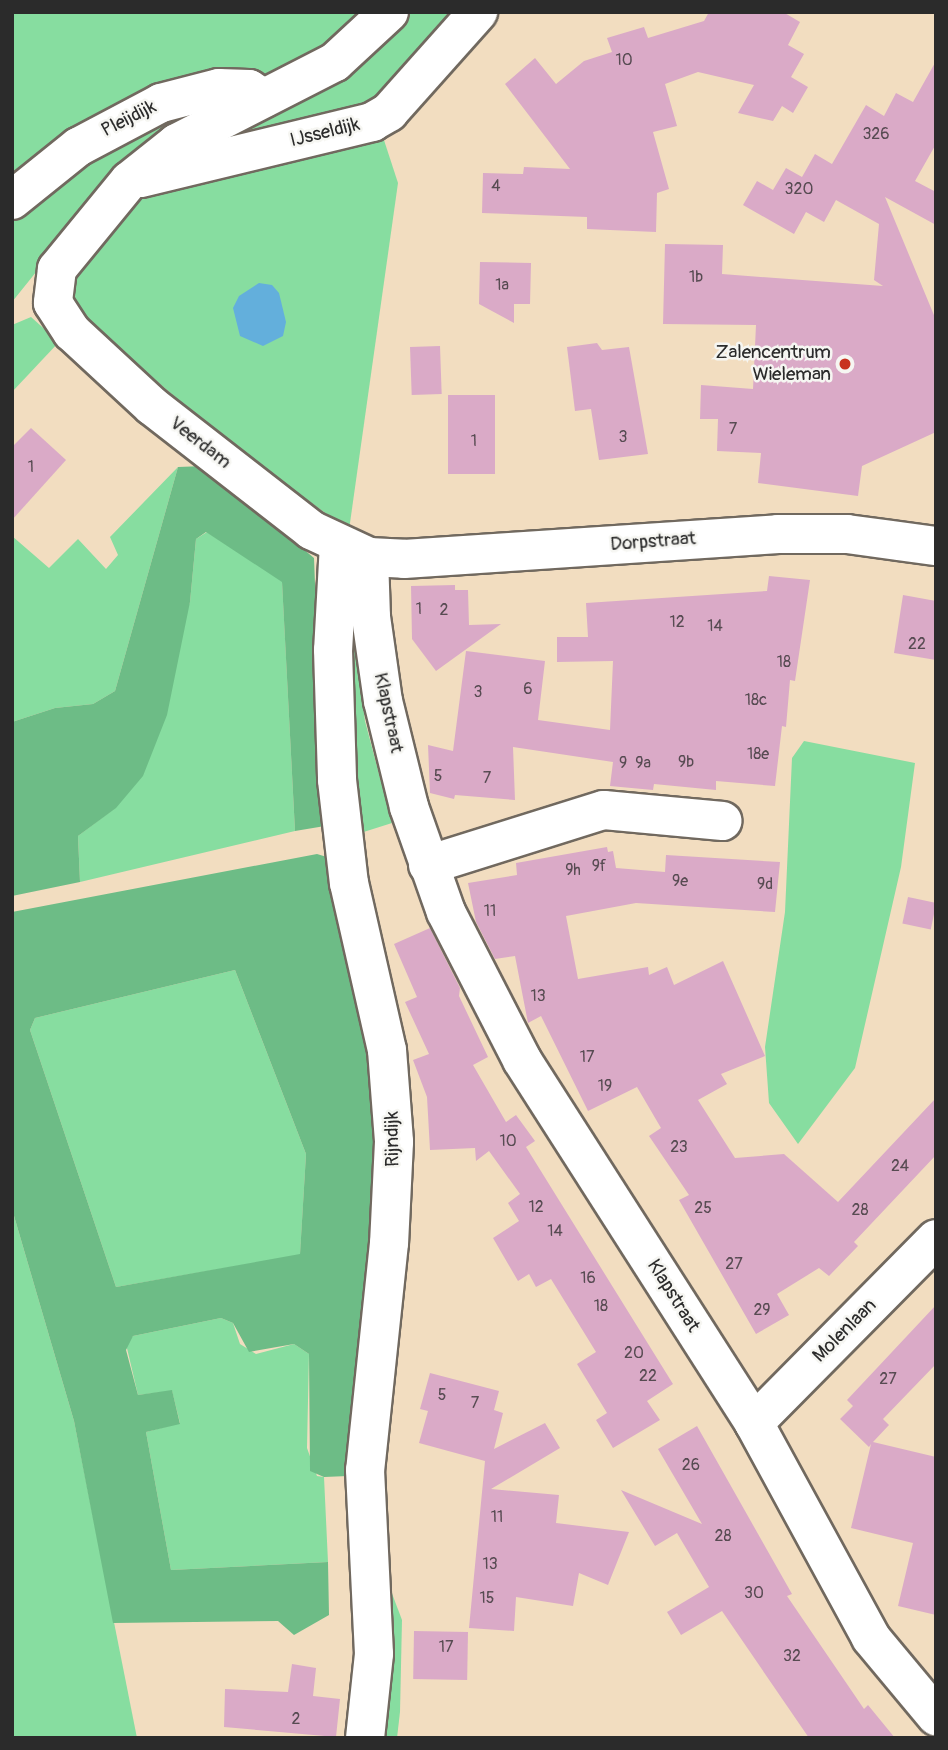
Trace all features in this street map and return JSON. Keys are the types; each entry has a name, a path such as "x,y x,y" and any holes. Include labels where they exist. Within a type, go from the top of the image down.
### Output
{"street":[{"path":"129,181 177,143 335,61 389,12"},
{"name":"IJsseldijk","path":"129,181 372,122 389,112 478,12"},
{"name":"Pleijdijk","path":"12,200 78,147 162,103 219,88 249,89 262,98"},
{"name":"Veerdam","path":"129,181 64,257 57,269 53,303 72,332 152,406 311,530 354,550"},
{"name":"Dorpstraat","path":"354,550 404,559 778,534 847,534 936,546"},
{"name":"Klapstraat","path":"354,550 371,617 383,701 428,865 446,912 522,1060 754,1423 871,1638 936,1716"},
{"name":"Rijndijk","path":"354,550 333,650 338,792 349,883 387,1050 394,1142 389,1243 365,1470 374,1654 365,1738"},
{"path":"428,865 604,810 722,821"},
{"name":"Molenlaan","path":"754,1423 936,1239"}],"green space":[{"path":"12,12 369,12 341,40 12,190"},
{"path":"404,12 468,12 367,111 205,144"},
{"path":"208,99 61,241 12,302 12,210 57,171"},
{"path":"382,134 398,183 349,530 225,441 69,304 72,273 143,197"},
{"path":"31,317 59,342 12,392 12,325"},
{"path":"204,466 314,558 322,765 319,800 325,826 295,831 282,582 206,532 196,539 190,602 167,715 143,776 116,808 78,836 80,882 12,896 12,722 55,708 93,704 115,691 178,467"},
{"path":"178,467 115,691 93,704 55,708 12,722 12,536 49,568 78,539 106,569 118,555 110,537"},
{"path":"207,532 282,581 295,831 80,882 78,836 115,808 190,602 196,539"},
{"path":"350,605 365,721 392,823 351,836"},
{"path":"804,741 915,763 901,867 855,1068 798,1144 769,1103 765,1047 785,912 792,758"},
{"path":"317,854 330,858 378,1085 381,1164 348,1476 324,1477 310,1471 309,1354 294,1344 249,1352 233,1323 221,1318 133,1336 126,1350 138,1395 172,1390 180,1424 146,1432 171,1570 328,1562 329,1615 294,1635 278,1621 113,1623 74,1421 12,1209 12,912","holes":["235,970 306,1154 300,1254 116,1287 30,1030 35,1018"]},
{"path":"235,970 306,1154 300,1255 116,1287 30,1030 35,1018"},
{"path":"12,1209 74,1421 137,1738 12,1738"},
{"path":"221,1318 233,1323 240,1344 256,1354 294,1344 309,1354 307,1448 317,1476 324,1477 328,1562 171,1570 146,1432 180,1423 172,1391 138,1395 126,1344 133,1336"},
{"path":"385,1575 402,1620 400,1712 397,1738 373,1738"}],"water":[{"path":"259,283 272,285 279,293 286,322 283,336 263,346 240,336 233,308 239,296"}],"building":[{"path":"709,12 783,12 800,22 788,45 804,54 791,77 808,87 793,113 782,106 773,121 738,113 754,85 698,72 665,84 677,126 653,132 669,189 657,193 656,232 587,229 587,217 482,213 483,173 523,174 524,167 570,169 505,84 535,58 556,84 584,61 612,52 607,38 644,27 648,38 704,21"},
{"path":"936,61 936,144 915,181 936,192 936,225 885,197 936,320 936,432 862,466 858,496 758,483 761,453 717,451 718,419 700,419 701,385 753,389 756,325 663,324 665,244 723,245 722,274 883,286 874,280 879,224 836,200 824,222 806,212 794,234 743,205 757,181 773,190 786,168 802,177 815,154 832,164 866,105 884,116 896,93 913,102"},
{"path":"480,262 531,263 530,304 514,304 514,323 479,304"},
{"path":"597,343 602,350 629,347 648,454 599,460 591,409 575,411 567,347"},
{"path":"440,346 442,394 412,395 410,347"},
{"path":"448,395 495,395 495,474 448,474"},
{"path":"31,428 66,460 12,520 12,447"},
{"path":"769,576 810,580 795,681 790,680 786,727 782,726 775,786 716,781 716,790 654,784 653,790 610,786 613,762 513,747 515,800 455,795 454,799 430,793 428,745 453,751 466,651 545,661 538,720 610,730 613,661 557,662 557,637 588,637 586,603 767,591"},
{"path":"455,585 455,590 468,590 469,625 501,624 436,671 412,639 411,586"},
{"path":"903,595 936,601 936,660 894,653"},
{"path":"607,847 608,852 613,851 616,868 665,872 666,855 780,862 775,912 636,903 566,916 578,979 648,967 649,975 667,967 674,985 723,961 765,1056 721,1074 727,1084 698,1100 735,1158 784,1154 838,1202 936,1098 936,1155 854,1242 858,1246 829,1276 819,1268 777,1294 789,1315 756,1334 679,1200 689,1195 649,1136 661,1128 637,1087 588,1111 541,1016 528,1023 515,956 495,959 476,922 468,883 517,875 516,863"},
{"path":"908,897 936,903 931,929 902,923"},
{"path":"430,928 460,988 459,996 488,1057 473,1065 506,1122 516,1115 535,1141 526,1147 673,1384 647,1401 660,1420 613,1448 596,1420 607,1413 577,1364 596,1352 551,1279 536,1287 529,1274 518,1281 493,1238 519,1221 508,1203 520,1194 489,1151 476,1161 475,1148 430,1150 427,1097 413,1060 429,1054 405,1002 417,997 394,944"},
{"path":"936,1305 936,1364 883,1419 889,1425 873,1442 936,1457 936,1615 898,1606 913,1543 851,1528 871,1444 869,1447 840,1419 853,1406 847,1400"},
{"path":"430,1373 499,1391 494,1410 503,1413 494,1449 545,1423 560,1448 491,1489 559,1495 556,1523 629,1532 608,1585 579,1573 573,1606 516,1597 514,1631 469,1628 485,1461 419,1443 428,1411 420,1409"},
{"path":"697,1426 792,1594 787,1596 864,1709 868,1705 895,1738 809,1738 722,1611 681,1635 667,1612 709,1587 677,1533 655,1546 621,1490 702,1524 658,1449"},
{"path":"414,1631 468,1632 467,1680 413,1679"},
{"path":"292,1664 316,1668 313,1696 340,1699 336,1737 224,1727 225,1689 288,1692"}],"place":[{"name":"Zalencentrum Wieleman","path":"845,364"}]}
